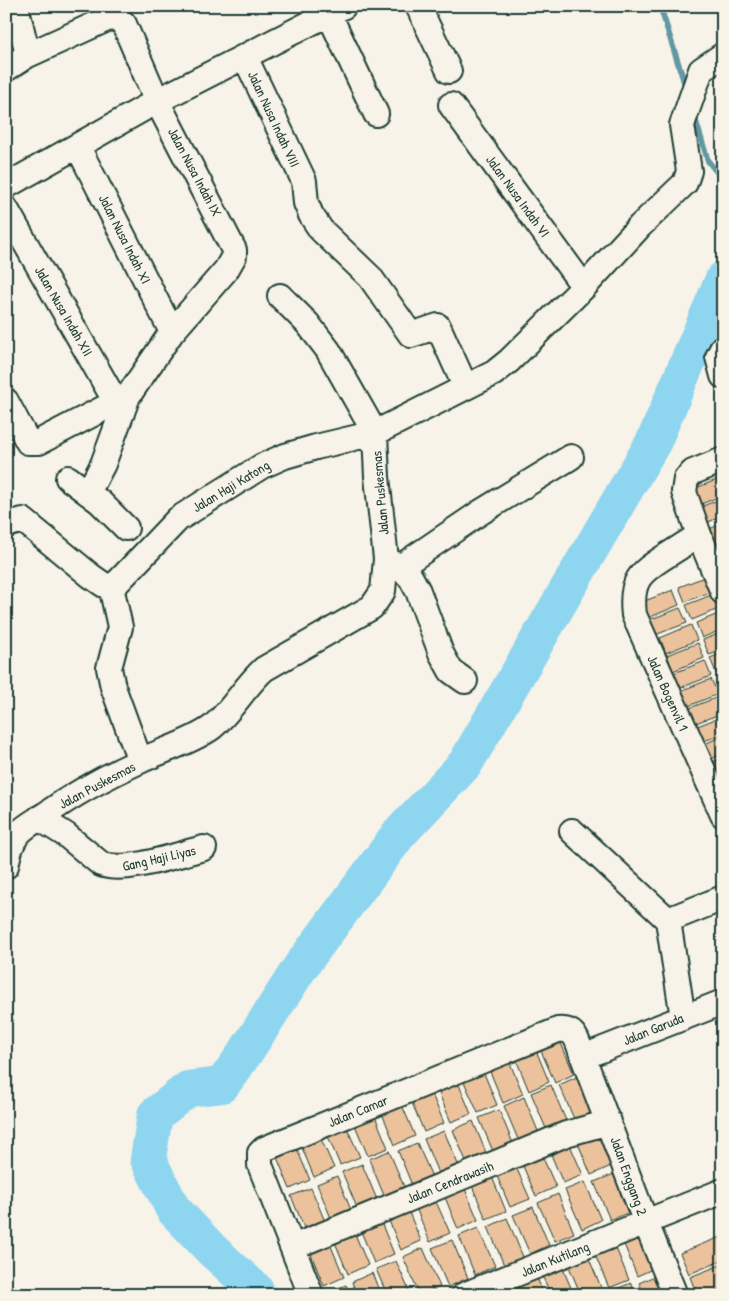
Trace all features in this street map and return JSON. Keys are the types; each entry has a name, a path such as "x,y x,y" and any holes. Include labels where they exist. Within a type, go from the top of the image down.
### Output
{"street":[{"path":"6,69 28,55 16,6"},
{"path":"418,6 448,71"},
{"path":"6,186 157,101 337,10 376,114"},
{"name":"Jalan Nusa Indah IX","path":"28,55 107,19 121,20 124,24 157,101 232,244 234,256 226,270 172,332"},
{"name":"Jalan Puskesmas","path":"6,866 9,852 19,834 39,818 59,804 140,761 186,741 210,728 227,713 254,678 264,669 372,607 383,591 393,563 377,476 374,434 445,399 465,386 494,373 584,287 640,226 685,183 689,172 682,125 701,70 723,55"},
{"name":"Jalan Nusa Indah VIII","path":"245,57 304,181 306,203 321,230 370,277 411,334 438,326 465,386"},
{"name":"Jalan Nusa Indah VI","path":"452,105 584,287"},
{"name":"Jalan Nusa Indah XI","path":"78,147 172,332"},
{"name":"Jalan Nusa Indah XII","path":"6,209 119,407"},
{"path":"280,296 308,324 328,350 374,434"},
{"path":"6,400 28,442 39,442 119,407 172,332"},
{"path":"723,347 718,357 723,376"},
{"path":"88,493 103,464 116,432 119,407"},
{"name":"Jalan Haji Katong","path":"113,586 178,519 262,466 285,456 316,447 374,434"},
{"path":"465,681 451,671 441,653 418,591 411,578 393,563 571,457"},
{"path":"723,460 693,472 686,479 684,492 699,536 723,592"},
{"path":"68,478 100,502 126,528"},
{"path":"12,517 90,576 104,585 113,586 120,627 110,657 109,668 140,761"},
{"name":"Jalan Bogenvil 1","path":"699,536 645,569 637,581 634,591 634,615 723,815"},
{"name":"Gang Haji Liyas","path":"39,818 66,834 101,864 108,867 126,868 204,848"},
{"path":"572,831 668,920 682,1018"},
{"path":"668,920 723,898"},
{"name":"Jalan Garuda","path":"583,1057 723,1002"},
{"name":"Jalan Camar","path":"311,1295 260,1165 260,1153 264,1149 558,1030 570,1030 574,1034 583,1057"},
{"name":"Jalan Enggang 2","path":"583,1057 675,1295"},
{"name":"Jalan Cendrawasih","path":"293,1246 566,1134 608,1122"},
{"name":"Jalan Kutilang","path":"464,1295 723,1191"}],"building":[{"path":"719,479 723,488 723,495 694,507 688,491"},
{"path":"723,498 723,516 701,525 695,509"},
{"path":"723,523 723,541 711,546 705,531"},
{"path":"723,544 723,562 712,548"},
{"path":"712,574 718,589 685,602 679,587"},
{"path":"673,590 679,605 648,618 642,602"},
{"path":"719,592 723,607 692,620 686,605"},
{"path":"680,608 687,623 655,635 649,620"},
{"path":"723,612 723,629 702,638 696,623"},
{"path":"691,625 697,640 666,653 660,638"},
{"path":"723,632 723,650 709,655 703,640"},
{"path":"698,643 704,658 673,671 667,655"},
{"path":"723,653 723,670 716,673 710,658"},
{"path":"705,661 711,676 680,688 674,673"},
{"path":"723,674 723,691 717,676"},
{"path":"711,679 718,694 686,707 680,691"},
{"path":"718,697 723,713 693,724 687,709"},
{"path":"723,716 723,734 701,742 695,727"},
{"path":"723,736 723,754 708,760 702,745"},
{"path":"723,758 723,776 714,779 708,764"},
{"path":"558,1036 574,1074 555,1083 538,1044"},
{"path":"533,1043 549,1082 529,1091 513,1052"},
{"path":"507,1056 523,1094 503,1103 487,1064"},
{"path":"481,1066 497,1105 478,1113 461,1075"},
{"path":"455,1075 471,1114 451,1122 435,1084"},
{"path":"579,1076 595,1115 576,1123 559,1085"},
{"path":"428,1085 444,1123 424,1132 408,1093"},
{"path":"551,1085 567,1123 547,1131 531,1093"},
{"path":"524,1097 540,1136 520,1144 504,1106"},
{"path":"399,1098 415,1136 395,1145 379,1106"},
{"path":"372,1109 388,1148 368,1156 352,1118"},
{"path":"499,1110 515,1148 495,1156 479,1118"},
{"path":"343,1119 360,1157 340,1165 324,1127"},
{"path":"473,1121 489,1160 469,1168 453,1130"},
{"path":"595,1128 611,1166 591,1175 575,1136"},
{"path":"317,1130 334,1168 314,1177 298,1138"},
{"path":"444,1131 460,1169 440,1178 424,1139"},
{"path":"566,1136 583,1175 563,1183 547,1145"},
{"path":"294,1142 310,1180 290,1189 274,1150"},
{"path":"417,1143 434,1181 414,1190 398,1151"},
{"path":"539,1149 556,1187 536,1196 519,1157"},
{"path":"389,1151 405,1189 385,1198 369,1159"},
{"path":"513,1160 530,1199 510,1207 494,1169"},
{"path":"362,1164 378,1202 358,1210 342,1172"},
{"path":"490,1172 506,1211 486,1219 470,1181"},
{"path":"614,1174 630,1212 610,1220 594,1182"},
{"path":"337,1176 353,1215 333,1223 317,1184"},
{"path":"462,1182 478,1220 458,1229 442,1190"},
{"path":"585,1182 601,1220 582,1229 565,1190"},
{"path":"311,1188 327,1226 307,1235 291,1196"},
{"path":"558,1194 574,1233 555,1241 538,1203"},
{"path":"433,1195 450,1233 430,1242 414,1203"},
{"path":"405,1203 421,1241 401,1250 385,1211"},
{"path":"533,1207 549,1245 530,1254 513,1215"},
{"path":"378,1215 394,1254 374,1263 358,1224"},
{"path":"507,1218 523,1257 504,1265 488,1227"},
{"path":"352,1227 368,1265 348,1274 332,1235"},
{"path":"478,1228 495,1266 475,1275 459,1236"},
{"path":"641,1229 657,1267 637,1276 621,1237"},
{"path":"723,1236 723,1260 689,1274 680,1253"},
{"path":"328,1239 344,1277 324,1286 308,1247"},
{"path":"452,1240 468,1278 448,1287 432,1248"},
{"path":"613,1241 629,1280 609,1288 593,1250"},
{"path":"423,1248 440,1287 420,1295 403,1257"},
{"path":"587,1254 603,1292 597,1295 581,1295 567,1262"},
{"path":"396,1261 411,1295 387,1295 376,1269"},
{"path":"561,1264 574,1295 551,1295 541,1273"},
{"path":"723,1264 723,1288 705,1295 697,1295 690,1277"},
{"path":"372,1273 381,1295 357,1295 352,1282"},
{"path":"535,1273 544,1295 521,1295 515,1282"},
{"path":"659,1274 668,1295 645,1295 639,1283"},
{"path":"508,1283 513,1295 489,1295"},
{"path":"631,1283 636,1295 613,1295 611,1291"},
{"path":"346,1285 350,1295 326,1295 326,1293"}],"waterway":[{"path":"660,6 687,91"},
{"path":"694,115 708,161 723,180"},
{"path":"256,1295 256,1290 212,1250 173,1209 148,1159 155,1115 188,1089 222,1085 301,966 399,834 465,764 654,441 723,279"}]}
